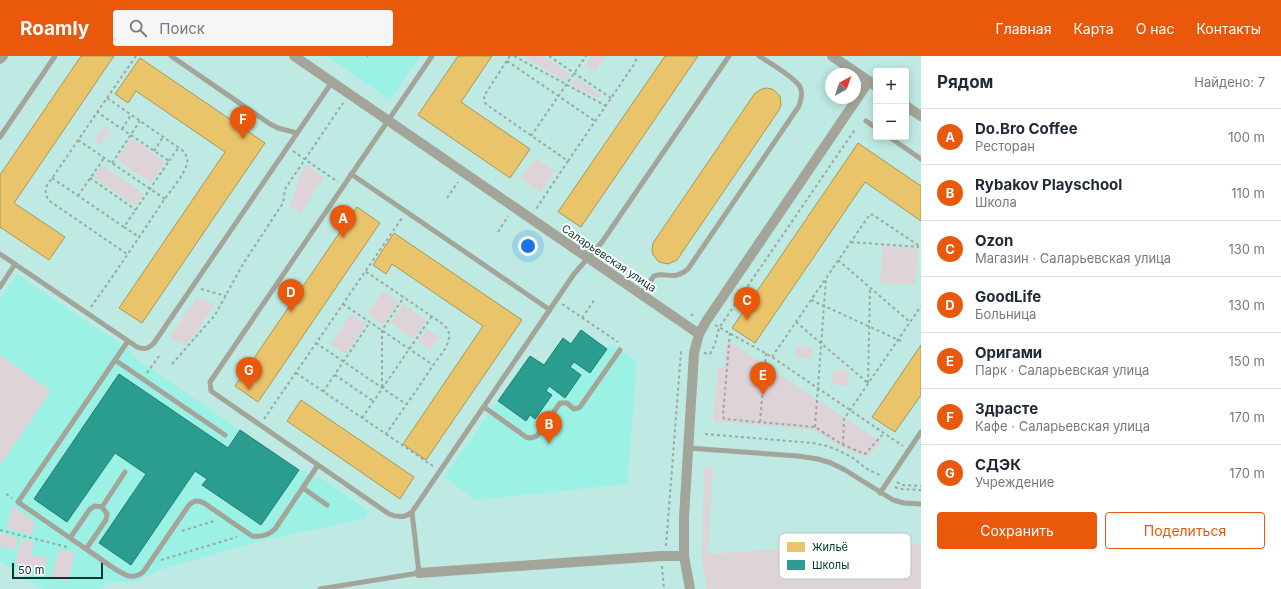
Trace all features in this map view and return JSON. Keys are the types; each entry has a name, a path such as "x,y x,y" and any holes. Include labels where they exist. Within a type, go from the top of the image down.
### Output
{"street":[{"name":"Саларьевская улица","path":"294,56 699,334"},
{"path":"690,589 684,556 684,517 694,352 699,334 873,84 832,56"},
{"path":"909,108 921,116"},
{"path":"419,573 661,556 684,556"}],"lane":[{"path":"0,137 55,56"},
{"path":"171,56 270,124 278,128 297,133"},
{"path":"432,56 210,382 211,391 389,514 400,518 412,512 574,274 602,242 729,56"},
{"path":"641,294 654,276 673,276 683,273 688,269 799,106 802,97 800,87 794,80 759,56"},
{"path":"0,254 128,341 142,349 148,348 154,343 332,82"},
{"path":"866,121 873,126"},
{"path":"894,140 921,159"},
{"path":"351,174 550,310"},
{"path":"0,287 15,264"},
{"path":"128,341 18,502 117,570 129,576 144,572 190,505 196,501 204,503 248,533 255,536 269,534 273,531 318,465"},
{"path":"484,407 526,437 533,438 537,436 560,403 566,403 574,409 580,406 620,350"},
{"path":"115,360 225,435"},
{"path":"880,492 921,432"},
{"path":"688,448 798,456 818,459 831,463 845,470 897,502 921,504"},
{"path":"102,507 126,472"},
{"path":"303,488 327,505"},
{"path":"70,538 90,508 95,506 102,507 107,514 106,520 86,549"},
{"path":"320,589 419,573 412,512"}],"path":[{"path":"127,254 51,202 46,198 45,192 46,187 52,178 136,56"},
{"path":"510,56 484,96 485,103 490,108 568,161"},
{"path":"514,56 606,106"},
{"path":"549,56 611,98"},
{"path":"532,136 586,56"},
{"path":"542,200 633,66 636,60 634,56"},
{"path":"507,61 596,121"},
{"path":"172,364 210,320 226,296 244,264 283,203 285,189 350,94"},
{"path":"87,313 165,200 188,163 185,154 179,148 107,98"},
{"path":"97,112 169,161"},
{"path":"122,129 131,115"},
{"path":"107,125 110,121"},
{"path":"112,164 140,121"},
{"path":"710,354 714,347 719,328 856,128"},
{"path":"154,151 164,137"},
{"path":"78,140 165,200"},
{"path":"288,147 343,185"},
{"path":"124,227 179,148"},
{"path":"78,196 104,158"},
{"path":"448,198 464,173"},
{"path":"52,178 139,237"},
{"path":"90,178 136,210"},
{"path":"498,232 515,207"},
{"path":"270,410 406,212"},
{"path":"772,356 868,216 871,214 921,247"},
{"path":"851,242 921,247"},
{"path":"838,260 910,322"},
{"path":"365,271 443,324 447,328 449,334 447,345 386,434"},
{"path":"815,427 826,278"},
{"path":"193,286 226,296"},
{"path":"868,383 870,288"},
{"path":"382,388 382,330 404,297"},
{"path":"582,318 595,299"},
{"path":"556,300 620,343"},
{"path":"811,300 902,341"},
{"path":"343,304 433,365"},
{"path":"843,445 844,418 921,306"},
{"path":"362,418 432,316"},
{"path":"323,392 370,322"},
{"path":"796,322 868,383"},
{"path":"719,328 772,356 909,450"},
{"path":"730,334 723,417 727,420 815,427 843,445 865,454 884,433"},
{"path":"316,343 406,405"},
{"path":"760,422 766,353"},
{"path":"143,379 159,356"},
{"path":"664,589 660,547 665,547 667,544 680,357"},
{"path":"296,373 425,461"},
{"path":"335,375 374,401"},
{"path":"705,434 813,443 827,446 853,458 867,469 899,489 921,490"},
{"path":"888,481 902,485 921,486"},
{"path":"169,534 224,517"},
{"path":"0,530 71,548 76,547 78,544"},
{"path":"149,564 248,533"}],"shaded area":[{"path":"327,56 420,56 390,100"},
{"path":"522,56 544,56 570,74 566,81"},
{"path":"592,56 606,56 595,72 585,65"},
{"path":"575,78 601,95 598,99 571,84"},
{"path":"105,125 111,130 100,145 94,141"},
{"path":"131,138 165,162 151,183 117,159"},
{"path":"535,158 555,171 541,192 520,178"},
{"path":"102,165 144,194 135,206 93,177"},
{"path":"307,165 324,177 300,214 290,207 300,176"},
{"path":"883,246 918,249 915,285 880,283"},
{"path":"17,274 133,353 132,356 299,470 300,468 316,479 318,476 369,511 364,519 256,542 160,570 139,581 106,583 101,589 43,589 0,561 0,299"},
{"path":"383,291 399,301 383,325 367,314"},
{"path":"197,297 215,304 187,345 170,337"},
{"path":"403,304 426,320 413,339 390,323"},
{"path":"351,314 366,324 346,354 331,344"},
{"path":"427,329 439,337 430,350 418,342"},
{"path":"581,330 607,348 611,344 637,362 627,484 476,500 444,477 530,356 544,365 563,338 571,344"},
{"path":"727,340 881,442 867,458 839,446 814,430 713,421 718,368 724,368"},
{"path":"796,346 812,348 811,359 796,358"},
{"path":"0,355 51,391 0,465"},
{"path":"833,370 849,371 848,386 832,384"},
{"path":"704,467 713,467 708,554 779,549 779,579 911,579 911,543 921,544 921,589 707,589 702,557"},
{"path":"13,505 35,522 32,535 7,528"},
{"path":"0,533 18,538 14,550 0,546"},
{"path":"21,539 34,542 31,555 47,558 44,570 15,563"},
{"path":"59,549 75,553 68,582 51,578"}],"building: Жильё":[{"path":"81,56 114,56 14,203 65,237 49,260 0,227 0,175"},
{"path":"458,56 492,56 461,102 530,149 510,178 418,115"},
{"path":"665,56 698,56 581,227 558,212"},
{"path":"140,58 265,143 142,323 119,308 225,152 136,91 128,103 115,94"},
{"path":"766,88 772,89 780,96 781,105 779,110 677,260 668,264 659,262 653,255 653,243 755,93"},
{"path":"858,143 921,186 921,221 865,182 755,343 732,328"},
{"path":"357,207 380,223 258,402 235,386"},
{"path":"394,233 522,320 426,460 403,444 483,326 392,264 386,274 373,265"},
{"path":"921,345 921,395 895,432 872,417"},
{"path":"301,400 414,477 400,499 287,421"}],"building: Школы":[{"path":"581,330 607,349 590,373 574,362 570,367 581,375 565,398 549,386 546,391 552,395 535,419 530,415 526,421 498,401 530,356 544,365 563,338 571,344"},
{"path":"119,374 228,448 240,430 299,470 261,525 202,485 207,479 195,471 131,565 99,543 146,474 115,453 67,522 34,499"}],"place":[{"name":"Здрасте","path":"243,139"},
{"name":"Do.Bro Coffee","path":"343,238"},
{"name":"GoodLife","path":"291,312"},
{"name":"Ozon","path":"747,320"},
{"name":"СДЭК","path":"249,390"},
{"name":"Оригами","path":"763,395"},
{"name":"Rybakov Playschool","path":"549,444"}]}
